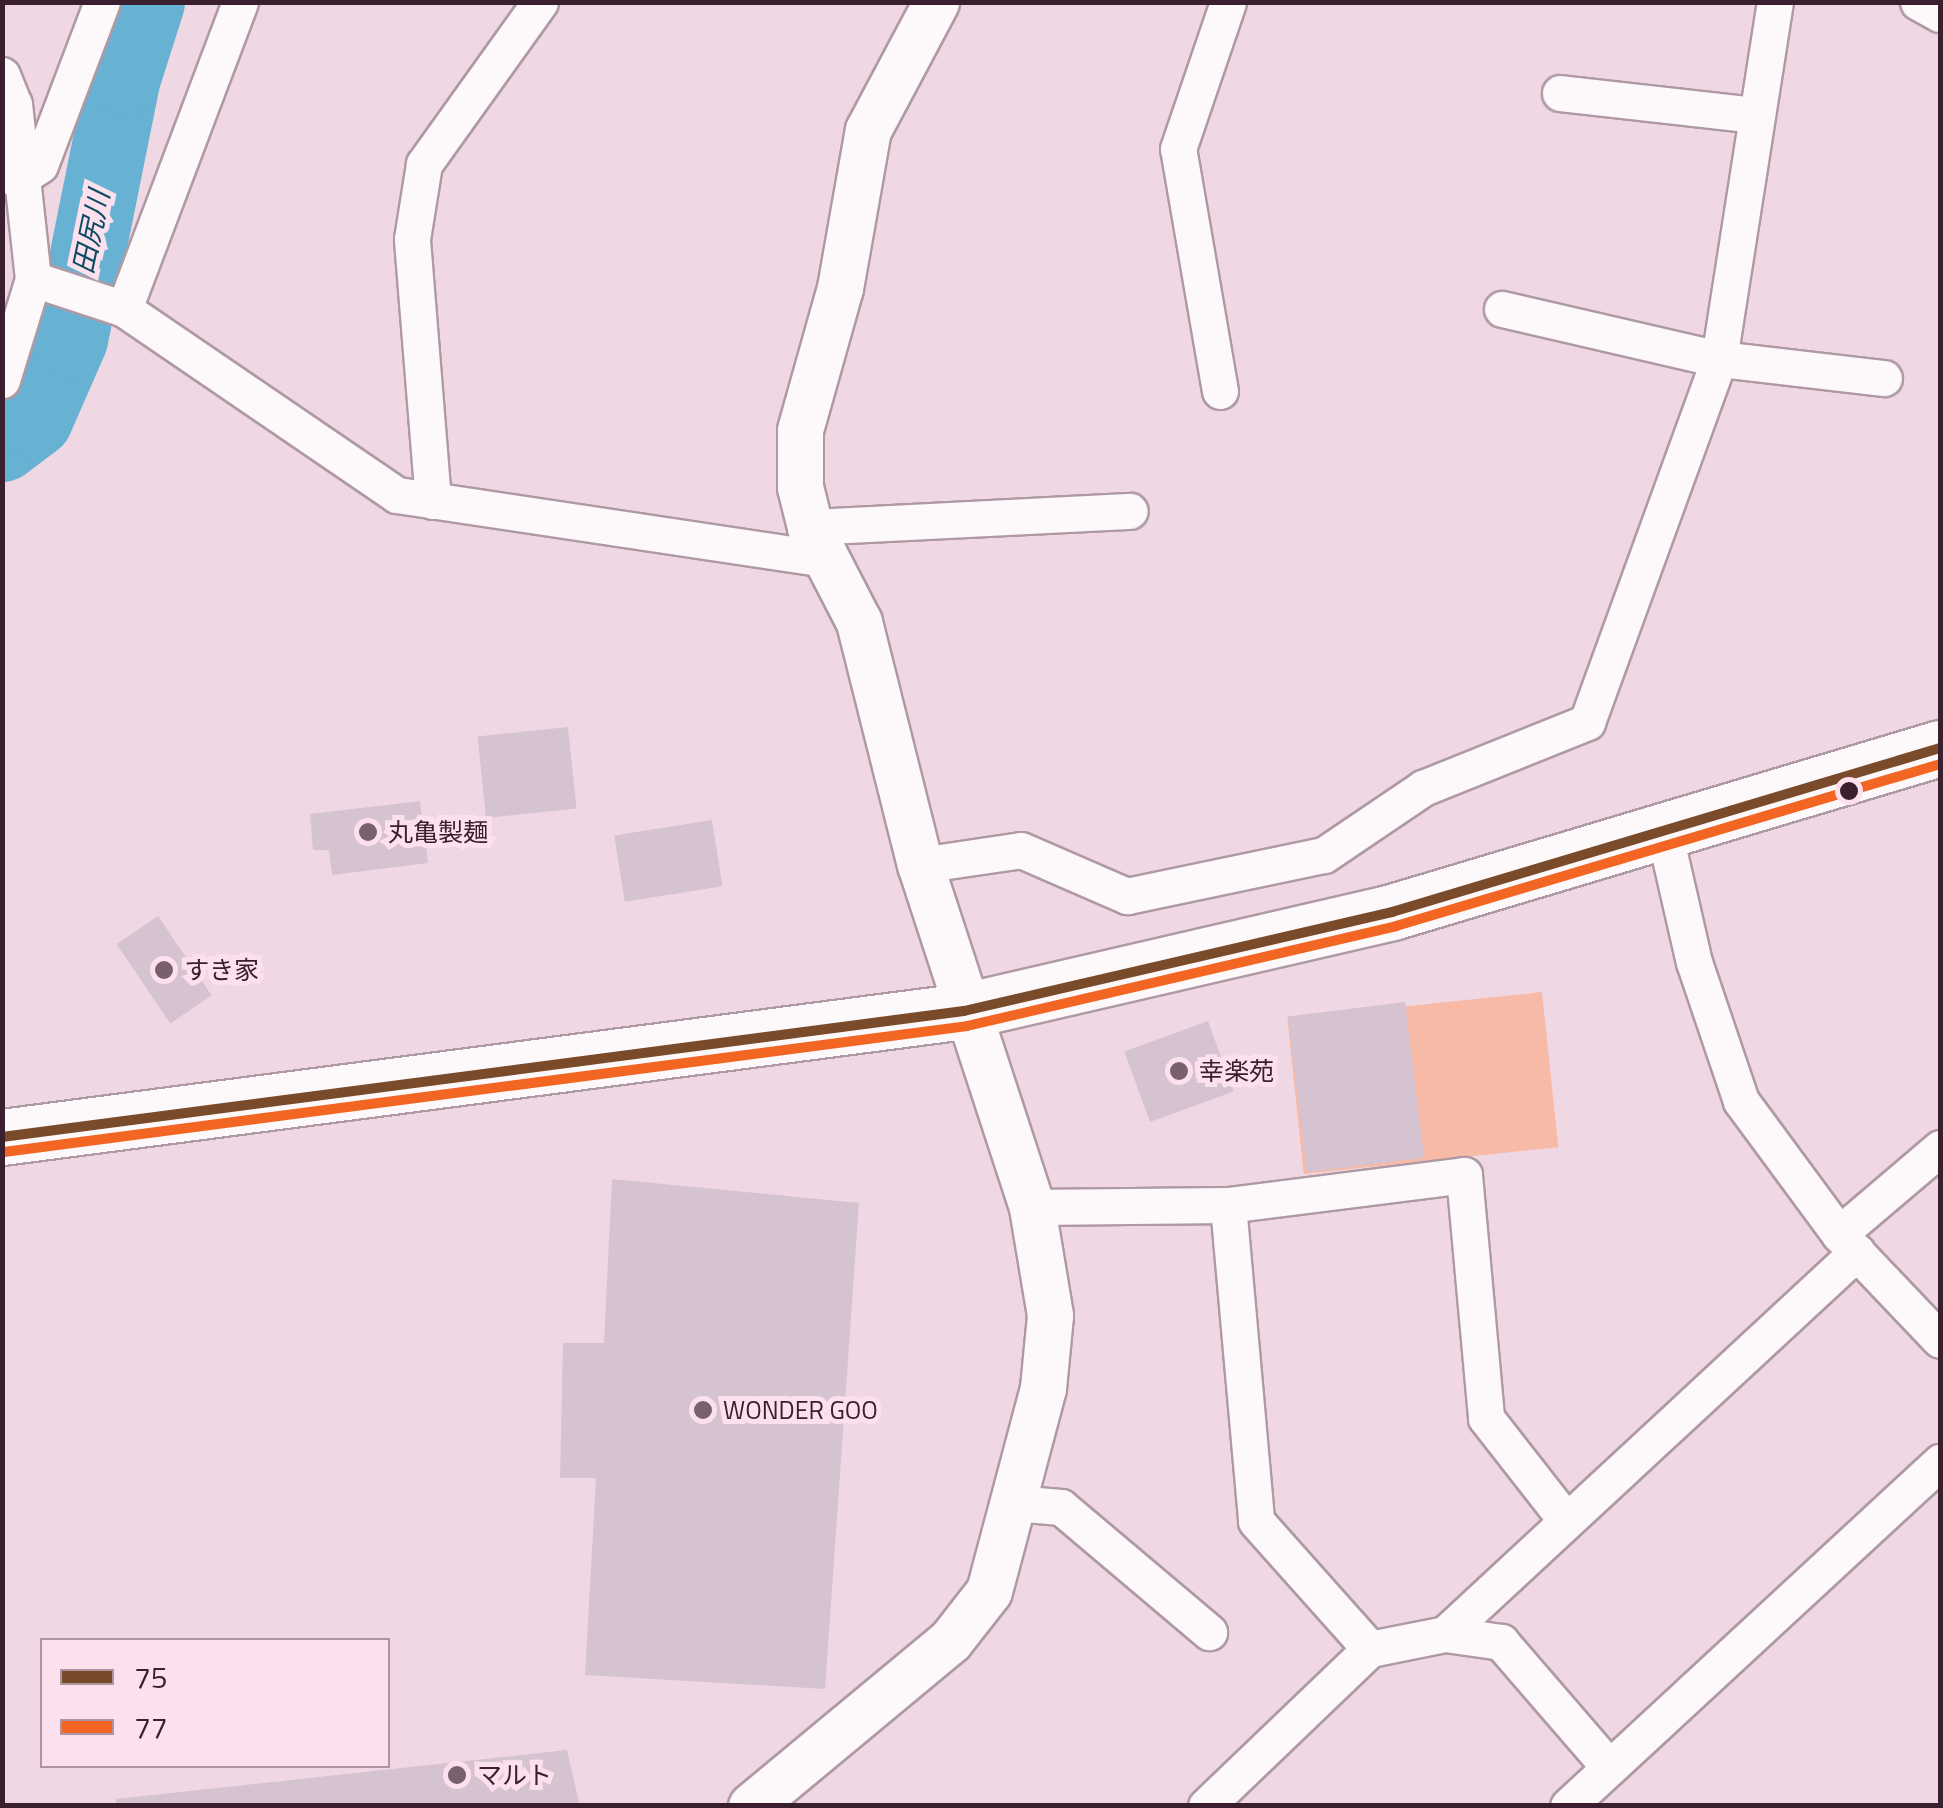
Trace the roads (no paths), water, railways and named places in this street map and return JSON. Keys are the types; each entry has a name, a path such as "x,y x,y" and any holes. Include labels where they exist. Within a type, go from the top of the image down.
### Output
{"highway":[{"path":"2,1137 964,1011 1392,912 1940,748"}],"street":[{"path":"18,180 40,165 102,2"},
{"path":"114,306 240,2"},
{"path":"434,501 412,239 424,164 540,2"},
{"path":"751,1806 950,1641 989,1591 1042,1388 1050,1315 1032,1207 964,1011 920,865 859,622 818,543 800,487 800,430 840,288 854,187 868,130 936,2"},
{"path":"1220,391 1178,148 1228,2"},
{"path":"920,865 1021,850 1127,896 1324,855 1423,788 1588,722 1718,359 1775,2"},
{"path":"1918,2 1940,14"},
{"path":"2,74 14,104 18,180 43,282 2,380"},
{"path":"1560,93 1757,115"},
{"path":"43,282 114,306 397,495 818,543 1130,511"},
{"path":"1502,308 1718,359 1884,378"},
{"path":"1664,828 1694,962 1741,1101 1848,1243 1940,1340"},
{"path":"1445,1634 1848,1243 1940,1148"},
{"path":"1032,1207 1228,1204 1464,1175 1486,1418 1564,1518"},
{"path":"1228,1204 1256,1521 1370,1649"},
{"path":"1568,1806 1940,1462"},
{"path":"1013,1503 1061,1507 1210,1632"},
{"path":"1206,1806 1370,1649 1445,1634 1500,1642 1609,1767"}],"waterway":[{"name":"田尻川","path":"2,444 35,419 70,339 123,77 147,2"}],"place":[{"name":"丸亀製麺","path":"368,832"},
{"name":"すき家","path":"164,970"},
{"name":"幸楽苑","path":"1179,1071"},
{"name":"WONDER GOO","path":"703,1410"},
{"name":"マルト","path":"457,1775"}]}
